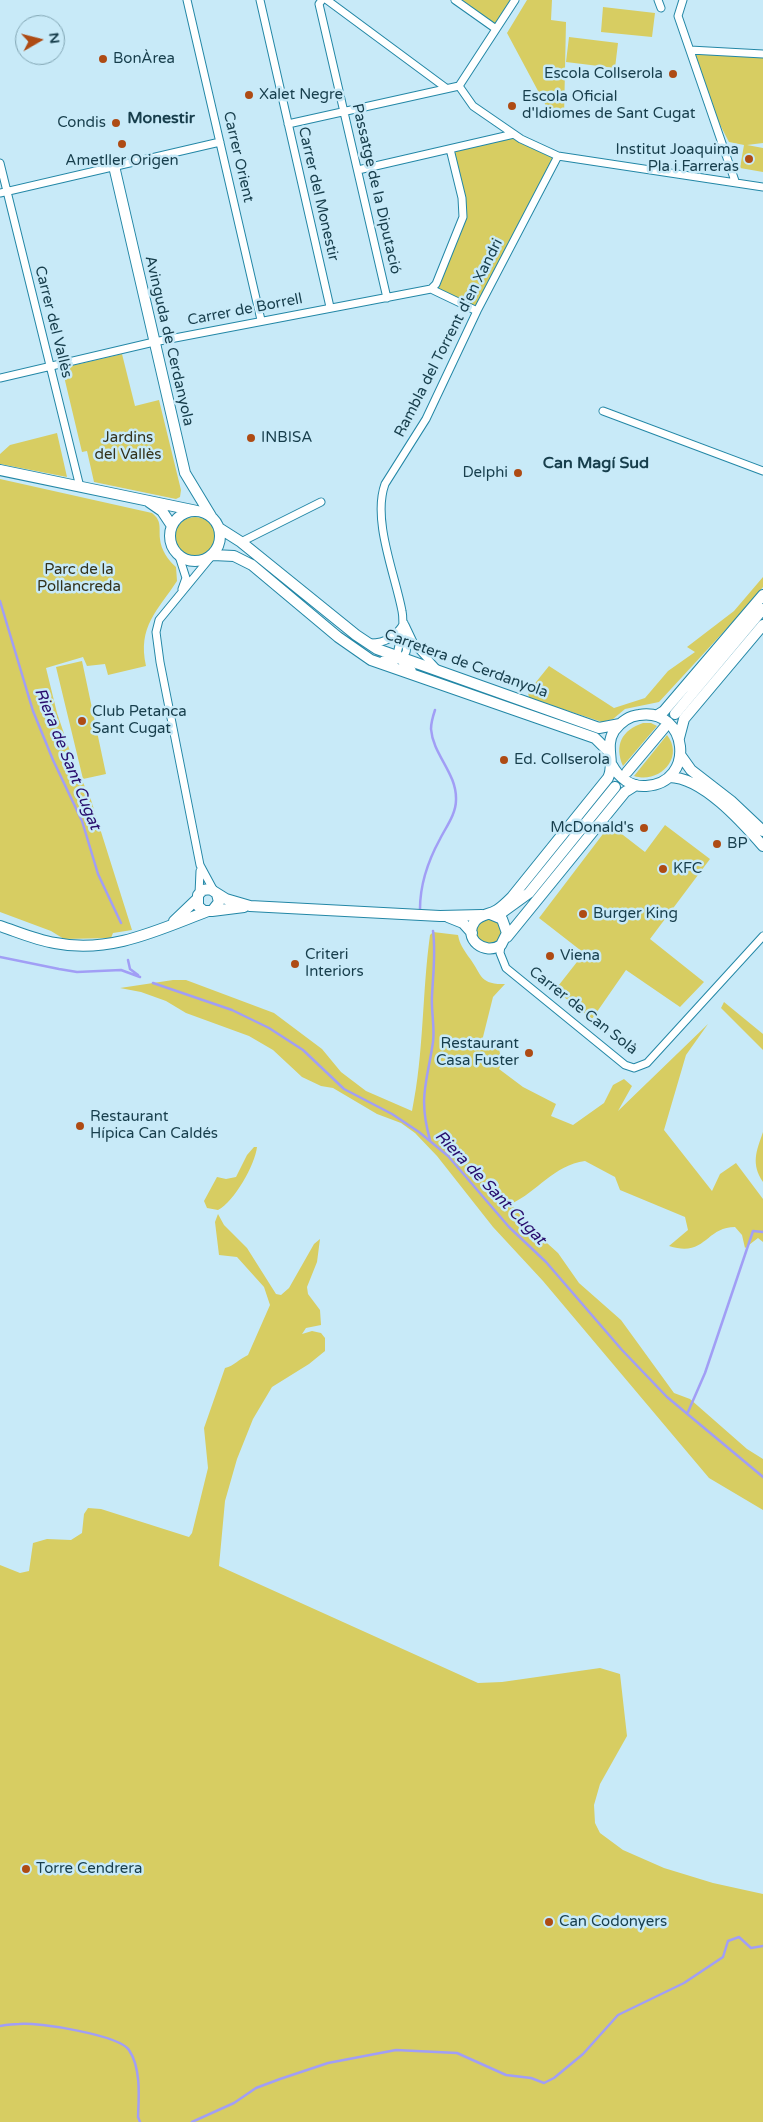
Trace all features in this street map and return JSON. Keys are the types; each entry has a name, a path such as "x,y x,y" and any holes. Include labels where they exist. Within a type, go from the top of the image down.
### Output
{"main road":[{"name":"Avinguda de Cerdanyola","path":"114,166 185,473 211,516"},
{"path":"0,470 197,511 211,516 219,528 220,539 212,556 194,562 178,556 170,542 172,526 182,514 197,511"},
{"path":"146,501 162,511 172,526"},
{"name":"Carretera de Cerdanyola","path":"219,528 241,542 367,643 400,659 599,728 620,724"},
{"name":"Carretera de Cerdanyola","path":"212,556 234,556 252,565 338,637 366,656 396,670 595,738 609,752"},
{"path":"656,716 664,711 763,595"},
{"path":"676,714 763,609"},
{"path":"615,787 529,893 517,904 474,922 472,934 474,942 483,949 493,950 505,938 625,792 636,785 656,784 669,777 676,768 681,756 679,738 684,719 763,625"},
{"path":"636,785 620,776 612,765 609,752 611,738 620,724 639,715 656,716 671,725 679,738"},
{"path":"627,772 664,728"},
{"path":"681,756 691,770 731,801 763,831"},
{"path":"490,915 498,910 523,885 608,778 612,765"},
{"path":"669,777 685,779 696,786 729,811 763,846"},
{"path":"169,925 206,889 232,901 250,906"},
{"path":"210,911 219,902 215,892"},
{"path":"505,938 529,893"},
{"path":"198,896 200,909 210,911"},
{"path":"0,926 53,943 83,946 129,941 210,911 250,906 443,916 457,914 490,915 505,922 505,938"},
{"path":"443,916 463,923 472,934"}],"street":[{"name":"Carrer Orient","path":"188,0 261,320"},
{"name":"Carrer del Monestir","path":"260,0 330,307"},
{"name":"Passatge de la Diputació","path":"322,0 319,4 387,298"},
{"path":"327,0 446,88"},
{"path":"455,0 496,29"},
{"path":"288,124 459,86 515,0"},
{"path":"658,0 660,8"},
{"path":"683,0 678,16 735,182"},
{"path":"690,50 763,54"},
{"path":"459,86 473,106 536,147 558,156 763,186"},
{"path":"358,170 514,134"},
{"path":"3,192 220,142"},
{"path":"450,149 462,198 463,217 433,287 477,311"},
{"name":"Rambla del Torrent d'en Xandri","path":"446,675 426,659 414,644 404,622 381,521 381,495 385,484 426,419 477,311 558,156"},
{"name":"Carrer del Vallès","path":"0,163 3,192 80,487"},
{"name":"Carrer de Borrell","path":"0,378 154,342 261,320 387,298 433,287"},
{"path":"603,411 763,471"},
{"path":"241,542 321,502"},
{"path":"178,556 186,578 181,592"},
{"path":"198,896 200,865 156,642 156,632 159,620 212,556"},
{"path":"367,643 388,640 404,622"},
{"name":"Rambla del Torrent d'en Xandri","path":"400,659 397,654 400,641 403,639 404,622"},
{"path":"366,656 390,662 400,659 404,666 410,670 437,680 441,685"},
{"path":"200,865 215,892"},
{"name":"Carrer de Can Solà","path":"505,938 500,953 506,968 625,1065 634,1068 647,1063 763,936"}],"green space":[{"path":"456,0 515,0 496,29"},
{"path":"527,0 552,0 551,20 566,22 564,117 552,117 507,33"},
{"path":"603,7 655,13 652,37 601,32"},
{"path":"569,37 618,43 615,68 566,62"},
{"path":"690,50 763,54 763,143 747,145 763,148 763,172 740,168 744,145 729,142 707,100"},
{"path":"514,134 558,156 477,311 431,289 463,217 450,149"},
{"name":"Jardins del Vallès","path":"122,354 135,406 159,400 181,490 180,497 176,499 94,482 87,451 82,452 62,368"},
{"path":"57,433 67,477 0,464 0,454 10,445"},
{"name":"Parc de la Pollancreda","path":"0,479 152,513 159,522 163,551 176,567 177,581 156,610 147,630 144,640 146,666 108,675 105,664 87,666 83,657 46,668 57,713 74,763 91,800 132,930 113,933 111,938 64,939 51,931 0,912"},
{"path":"199,517 206,520 212,526 215,537 214,545 206,554 199,557 191,557 184,554 176,545 175,533 178,526 187,518"},
{"path":"763,577 763,587 752,601 659,702 625,709 613,719 602,722 529,698 528,692 549,666 614,708 645,698 668,671 695,652 687,647 734,611"},
{"name":"Club Petanca Sant Cugat","path":"82,661 106,774 83,779 56,667"},
{"path":"643,723 651,723 657,726 623,766 619,751 622,739 630,730"},
{"path":"667,735 672,744 673,752 667,767 660,773 652,776 634,776"},
{"path":"665,825 710,859 650,939 704,982 680,1007 626,970 592,1019 555,990 584,953 539,918 606,830 611,831 614,828 645,852"},
{"path":"489,919 498,923 502,932 498,941 489,945 480,941 476,932 480,923"},
{"path":"433,932 458,935 462,946 482,977 496,984 505,984 493,997 481,1045 499,1049 502,1063 499,1069 523,1087 556,1104 551,1116 573,1125 604,1103 613,1085 624,1079 632,1086 618,1111 708,1024 686,1055 664,1130 712,1191 720,1174 736,1163 763,1199 763,1242 758,1238 745,1248 742,1235 735,1227 725,1228 691,1248 681,1249 669,1246 688,1230 685,1217 620,1190 615,1177 585,1161 555,1173 511,1204 537,1234 558,1253 579,1283 621,1320 674,1393 690,1399 747,1449 763,1459 763,1510 709,1478 543,1281 493,1227 437,1156 415,1133 401,1123 377,1114 333,1088 321,1086 302,1077 273,1050 249,1036 186,1013 166,1001 141,992 120,988 173,980 186,980 274,1013 322,1049 341,1072 366,1091 412,1111 419,1067 427,957 430,935"},
{"path":"724,1002 763,1034 763,1050 721,1008"},
{"path":"763,1132 763,1182 759,1176 756,1158"},
{"path":"254,1147 257,1147 248,1173 231,1199 218,1210 207,1208 204,1201 217,1177 226,1179 236,1177 247,1155"},
{"path":"218,1214 224,1225 247,1248 276,1294 281,1295 289,1288 314,1244 320,1239 317,1262 307,1287 308,1294 320,1310 321,1325 306,1328 302,1334 312,1331 321,1333 325,1338 325,1351 309,1364 272,1387 253,1419 237,1459 225,1501 219,1566 478,1683 502,1682 600,1668 620,1674 627,1736 600,1784 594,1805 595,1823 600,1833 623,1850 664,1868 713,1883 763,1894 763,2122 0,2122 0,1565 20,1573 29,1571 33,1543 47,1539 71,1540 82,1533 84,1514 88,1508 101,1509 189,1537 192,1533 208,1468 204,1428 225,1368 248,1355 270,1305 264,1287 237,1257 219,1255 215,1222"}],"waterway":[{"name":"Riera de Sant Cugat","path":"0,601 33,711 53,760 82,821 98,874 121,923"},
{"path":"420,909 421,890 428,864 453,815 456,805 453,781 436,747 431,729 435,710"},
{"path":"430,1140 426,1125 424,1101 433,1036 433,931"},
{"path":"0,957 77,972 121,970 140,977"},
{"name":"Riera de Sant Cugat","path":"128,960 130,969 138,975"},
{"name":"Riera de Sant Cugat","path":"153,983 232,1010 269,1028 303,1050 344,1089 392,1114 419,1132 448,1156 509,1227 546,1262 622,1350 667,1397 763,1477"},
{"path":"688,1412 705,1373 753,1231 763,1232"},
{"path":"192,2122 234,2103 256,2088 280,2079 328,2063 396,2050 457,2053 506,2075 531,2078 544,2083 554,2078 583,2054 618,2015 684,1983 723,1957 728,1941 739,1937 751,1948 763,1946"},
{"path":"0,2026 29,2024 60,2027 110,2039 122,2044 129,2050 136,2065 139,2100 138,2117 140,2122"}],"place":[{"name":"BonÀrea","path":"103,59"},
{"name":"Escola Collserola","path":"673,74"},
{"name":"Xalet Negre","path":"249,95"},
{"name":"Escola Oficial d'Idiomes de Sant Cugat","path":"512,106"},
{"name":"Condis","path":"116,123"},
{"name":"Ametller Origen","path":"122,144"},
{"name":"Institut Joaquima Pla i Farreras","path":"749,159"},
{"name":"INBISA","path":"251,438"},
{"name":"Delphi","path":"518,473"},
{"name":"Club Petanca Sant Cugat","path":"82,721"},
{"name":"Ed. Collserola","path":"504,760"},
{"name":"McDonald's","path":"644,828"},
{"name":"BP","path":"717,844"},
{"name":"KFC","path":"663,869"},
{"name":"Burger King","path":"583,914"},
{"name":"Viena","path":"550,956"},
{"name":"Criteri Interiors","path":"295,964"},
{"name":"Restaurant Casa Fuster","path":"529,1053"},
{"name":"Restaurant Hípica Can Caldés","path":"80,1126"},
{"name":"Torre Cendrera","path":"26,1869"},
{"name":"Can Codonyers","path":"549,1922"}],"district":[{"name":"Monestir","path":"161,119"},
{"name":"Can Magí Sud","path":"596,464"}]}
